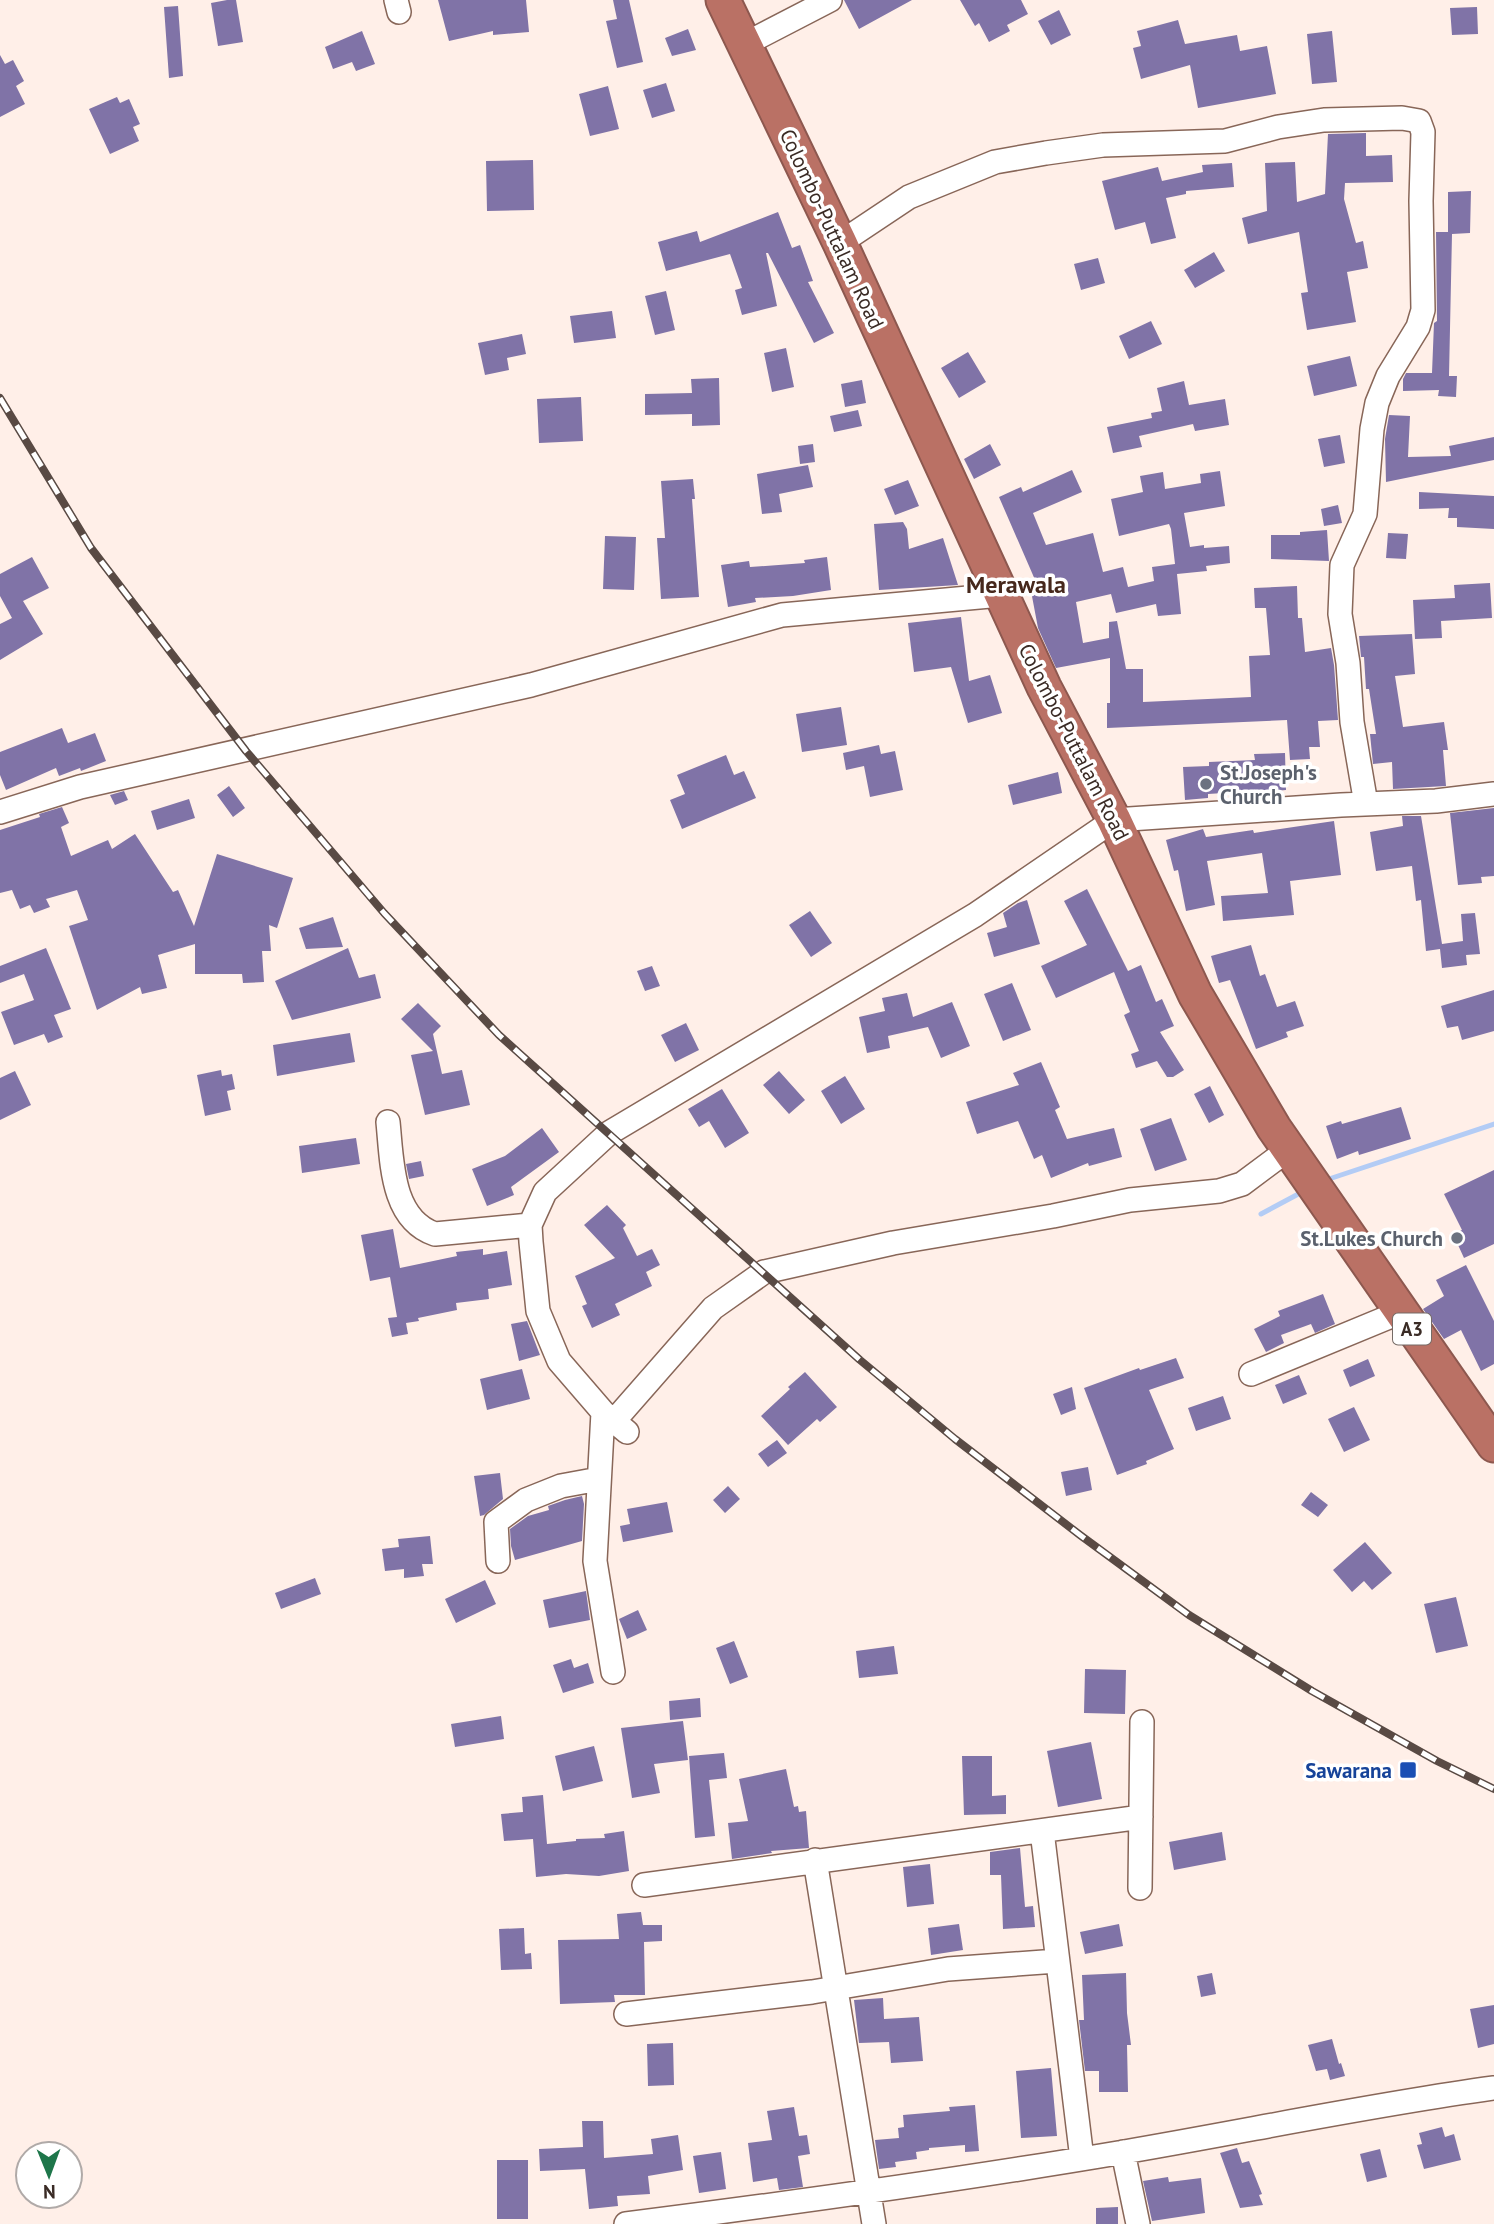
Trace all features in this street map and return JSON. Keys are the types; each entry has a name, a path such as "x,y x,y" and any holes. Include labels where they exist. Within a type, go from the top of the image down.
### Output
{"highway":[{"name":"Colombo-Puttalam Road","path":"723,0 840,243 1044,687 1114,820 1195,994 1274,1128 1401,1312 1483,1412 1494,1445"}],"street":[{"path":"745,44 830,0"},
{"path":"840,243 909,197 995,162 1103,145 1224,141 1278,127 1324,120 1402,118 1419,121 1423,132 1423,310 1418,327 1388,376 1377,403 1372,429 1365,514 1342,565 1340,614 1348,663 1352,722 1366,804"},
{"path":"0,812 80,787 531,685 782,615 1002,595"},
{"path":"615,1421 559,1361 538,1311 530,1225 545,1192 609,1133 975,915 1114,820 1459,800 1494,794"},
{"path":"388,1122 391,1156 400,1200 408,1214 425,1230 435,1234 530,1225"},
{"path":"613,1672 595,1561 599,1479 615,1421 713,1308 764,1272 892,1243 1130,1200 1219,1191 1242,1184 1289,1149"},
{"path":"1251,1374 1401,1312"},
{"path":"498,1561 496,1522 526,1500 561,1486 599,1479"},
{"path":"1140,1888 1142,1722"},
{"path":"645,1885 1141,1816"},
{"path":"1042,1831 1082,2159"},
{"path":"815,1860 874,2224"},
{"path":"626,2014 836,1988 948,1969 1058,1961"},
{"path":"626,2224 869,2192 1082,2159 1494,2088"},
{"path":"1123,2152 1138,2224"}],"building":[{"path":"236,0 243,42 218,46 211,3"},
{"path":"438,0 526,0 529,32 493,35 493,31 449,41"},
{"path":"613,0 629,0 643,62 617,68 606,21 617,19"},
{"path":"844,0 912,0 859,29"},
{"path":"960,0 1021,0 1028,14 1007,25 1010,31 989,42 979,23 975,26"},
{"path":"178,6 183,76 169,78 164,7"},
{"path":"1477,7 1478,34 1452,35 1450,8"},
{"path":"1059,10 1071,35 1051,45 1038,21"},
{"path":"1178,20 1185,44 1237,35 1240,51 1267,46 1276,94 1198,108 1190,65 1141,79 1133,48 1141,46 1137,31"},
{"path":"688,29 696,50 672,56 665,38"},
{"path":"362,31 375,64 356,71 352,62 333,69 325,47"},
{"path":"1332,31 1337,82 1312,84 1307,34"},
{"path":"0,55 5,64 13,60 24,81 16,86 25,104 0,117"},
{"path":"666,83 675,111 652,118 643,90"},
{"path":"608,86 619,129 590,136 579,94"},
{"path":"117,97 120,103 129,99 140,124 133,127 139,141 110,154 89,109"},
{"path":"1366,133 1366,156 1392,155 1393,182 1345,183 1344,199 1356,243 1363,241 1368,268 1347,272 1356,322 1307,330 1301,293 1308,292 1299,232 1248,244 1242,218 1267,211 1265,163 1295,162 1297,202 1325,194 1328,134"},
{"path":"533,160 534,210 487,211 486,161"},
{"path":"1232,163 1234,187 1186,191 1186,194 1166,198 1176,238 1151,244 1145,222 1115,230 1102,181 1158,167 1162,181 1203,172 1202,165"},
{"path":"1471,191 1470,233 1452,234 1449,376 1457,376 1456,397 1438,396 1439,390 1403,391 1406,373 1432,373 1434,323 1437,321 1436,232 1448,232 1448,192"},
{"path":"778,212 792,248 800,245 813,281 808,282 834,333 814,343 768,253 777,306 742,315 735,290 742,288 730,254 666,271 658,242 697,231 700,242"},
{"path":"1214,252 1225,271 1195,288 1184,270"},
{"path":"1098,258 1105,283 1081,290 1074,264"},
{"path":"666,291 675,330 655,335 645,296"},
{"path":"612,311 616,338 574,343 570,316"},
{"path":"1151,321 1162,344 1129,359 1119,336"},
{"path":"522,334 526,354 507,358 509,370 485,375 478,343"},
{"path":"786,348 794,387 772,392 764,353"},
{"path":"968,352 986,382 959,398 941,368"},
{"path":"1350,356 1357,386 1314,396 1307,366"},
{"path":"719,378 720,425 692,426 692,414 645,415 645,394 692,393 691,379"},
{"path":"862,380 866,403 845,407 841,384"},
{"path":"1184,381 1189,405 1225,399 1229,425 1195,431 1193,424 1139,436 1142,447 1113,453 1107,427 1152,418 1151,413 1162,411 1157,388"},
{"path":"581,397 583,441 539,443 537,399"},
{"path":"858,410 862,426 834,432 830,416"},
{"path":"1389,415 1410,416 1408,457 1451,456 1449,446 1494,437 1494,460 1386,482 1385,439"},
{"path":"1340,435 1345,463 1324,467 1318,439"},
{"path":"813,444 815,462 800,464 798,446"},
{"path":"990,444 1001,465 974,479 964,459"},
{"path":"808,465 813,487 779,494 782,512 762,514 757,474"},
{"path":"1072,470 1082,492 1033,513 1046,545 1093,533 1103,572 1123,567 1128,587 1154,581 1152,567 1175,564 1171,529 1169,524 1119,536 1111,499 1143,492 1140,476 1163,472 1165,489 1201,483 1200,474 1220,471 1225,506 1184,513 1190,547 1229,546 1230,563 1206,566 1207,571 1177,574 1181,614 1158,616 1156,604 1116,613 1111,594 1076,602 1083,643 1109,638 1109,622 1117,621 1126,669 1143,669 1143,702 1251,697 1249,656 1270,655 1266,608 1255,608 1254,588 1297,586 1298,618 1302,618 1305,652 1331,648 1334,665 1338,720 1318,721 1320,747 1309,747 1310,759 1290,760 1287,720 1107,728 1110,658 1056,668 1038,628 1031,591 1039,589 999,497 1021,487 1023,492"},
{"path":"693,479 699,597 661,599 657,538 665,538 661,481"},
{"path":"908,480 919,506 895,515 884,489"},
{"path":"1419,492 1494,496 1494,529 1457,527 1457,518 1448,518 1449,508 1419,509"},
{"path":"1338,505 1342,523 1324,526 1321,509"},
{"path":"903,522 907,529 909,549 943,538 958,585 879,590 874,524"},
{"path":"1327,530 1329,561 1271,559 1271,535 1300,535 1300,532"},
{"path":"1388,533 1408,534 1406,559 1386,558"},
{"path":"605,536 636,537 634,590 603,589"},
{"path":"32,557 49,588 23,601 43,634 0,660 0,624 12,618 0,596 0,574"},
{"path":"827,557 831,590 755,598 756,602 728,607 721,565 749,561 750,567 805,563 804,560"},
{"path":"1490,583 1492,618 1441,621 1442,638 1415,639 1413,600 1455,598 1454,585"},
{"path":"961,617 969,681 990,675 1002,713 968,723 951,667 914,672 908,623"},
{"path":"1412,634 1415,674 1395,676 1403,727 1444,722 1448,750 1443,750 1446,786 1393,789 1392,762 1373,764 1370,734 1376,734 1369,689 1366,689 1364,657 1361,657 1359,636"},
{"path":"841,707 847,745 802,752 796,714"},
{"path":"62,728 68,743 95,733 106,761 59,776 56,768 6,790 0,775 0,752"},
{"path":"879,745 881,754 895,751 903,790 870,797 864,766 846,770 843,753"},
{"path":"1285,753 1286,790 1275,791 1275,795 1256,797 1256,791 1208,794 1208,798 1185,800 1183,767 1209,766 1209,762 1255,760 1254,754"},
{"path":"726,755 734,775 744,771 756,798 682,829 670,800 685,794 677,775"},
{"path":"1058,772 1062,793 1013,805 1008,785"},
{"path":"229,786 245,808 233,817 217,795"},
{"path":"124,791 128,800 115,805 110,795"},
{"path":"189,799 195,818 157,830 151,811"},
{"path":"62,807 69,823 61,827 71,856 108,840 112,849 135,834 173,892 178,890 194,926 217,854 293,878 277,928 269,925 271,951 262,951 264,982 243,983 242,974 195,974 195,944 158,955 167,988 142,994 140,987 97,1010 69,926 88,920 77,890 46,899 50,907 34,913 30,905 20,909 12,890 0,893 0,830"},
{"path":"1494,808 1494,876 1481,877 1482,883 1458,885 1450,813"},
{"path":"1402,816 1421,816 1442,944 1463,941 1461,914 1475,913 1480,954 1466,955 1467,965 1442,968 1440,949 1426,951 1421,900 1416,901 1412,866 1376,871 1370,832 1403,826"},
{"path":"1334,821 1341,875 1290,881 1294,915 1223,921 1221,896 1268,893 1262,853 1207,861 1215,905 1186,911 1178,870 1174,871 1166,840 1203,829 1206,837"},
{"path":"1087,889 1128,971 1141,965 1156,1002 1162,999 1174,1026 1160,1032 1184,1070 1173,1077 1167,1077 1157,1061 1136,1068 1131,1054 1139,1051 1124,1015 1130,1012 1114,972 1056,998 1041,966 1087,945 1064,901"},
{"path":"1027,900 1040,944 994,957 987,933 1007,927 1003,913"},
{"path":"810,911 832,943 811,957 789,925"},
{"path":"333,917 343,947 306,949 299,928"},
{"path":"1251,945 1260,976 1265,974 1277,1007 1295,1001 1304,1026 1286,1032 1288,1037 1256,1049 1230,980 1219,983 1211,956"},
{"path":"46,948 71,1009 54,1015 63,1037 48,1043 44,1034 14,1045 1,1012 34,1000 24,974 0,983 0,966"},
{"path":"348,948 359,978 375,974 381,998 292,1020 275,981"},
{"path":"652,966 660,986 645,991 637,971"},
{"path":"1012,983 1031,1030 1003,1041 984,994"},
{"path":"1494,990 1494,1031 1462,1040 1458,1026 1447,1028 1441,1006"},
{"path":"907,993 913,1017 952,1002 970,1046 941,1058 928,1027 888,1036 890,1048 867,1053 859,1017 885,1011 882,998"},
{"path":"418,1003 441,1026 433,1034 442,1074 462,1070 470,1105 425,1115 411,1055 433,1051 401,1019"},
{"path":"686,1023 699,1050 675,1062 661,1035"},
{"path":"350,1033 355,1062 277,1076 273,1045"},
{"path":"1041,1062 1060,1107 1055,1110 1067,1139 1114,1128 1122,1157 1089,1166 1088,1163 1051,1178 1042,1155 1034,1159 1018,1121 977,1134 966,1102 1019,1085 1013,1073"},
{"path":"221,1070 222,1076 232,1074 235,1089 227,1091 231,1110 205,1116 197,1075"},
{"path":"15,1071 31,1105 0,1120 0,1078"},
{"path":"779,1071 805,1100 789,1114 763,1085"},
{"path":"845,1076 865,1109 841,1124 821,1091"},
{"path":"1210,1086 1224,1115 1209,1123 1194,1094"},
{"path":"722,1089 749,1133 725,1148 709,1121 699,1127 688,1109"},
{"path":"1401,1107 1411,1139 1359,1155 1358,1151 1337,1159 1326,1126"},
{"path":"1171,1118 1187,1160 1155,1171 1140,1129"},
{"path":"542,1128 559,1152 511,1187 514,1195 487,1206 472,1169 505,1156"},
{"path":"356,1138 360,1164 302,1173 299,1146"},
{"path":"421,1161 424,1176 409,1179 406,1164"},
{"path":"1494,1170 1494,1244 1464,1258 1453,1234 1462,1230 1444,1194"},
{"path":"607,1205 626,1225 623,1228 637,1256 652,1249 660,1265 646,1272 652,1286 615,1304 620,1315 592,1328 582,1306 587,1304 575,1276 615,1258 584,1225"},
{"path":"393,1229 400,1268 457,1256 456,1252 483,1249 483,1255 507,1251 512,1285 488,1289 489,1299 456,1303 457,1310 406,1323 408,1334 392,1337 388,1318 397,1317 390,1277 370,1281 361,1235"},
{"path":"1466,1265 1494,1321 1494,1364 1481,1371 1461,1330 1444,1339 1423,1309 1444,1296 1436,1280"},
{"path":"1323,1294 1335,1324 1315,1333 1311,1324 1281,1335 1284,1343 1266,1352 1254,1329 1280,1316 1278,1311"},
{"path":"527,1321 540,1355 519,1361 511,1324"},
{"path":"1176,1358 1184,1378 1149,1390 1174,1449 1146,1461 1147,1464 1117,1475 1084,1388"},
{"path":"1368,1359 1375,1376 1350,1387 1343,1370"},
{"path":"522,1369 530,1399 487,1410 480,1379"},
{"path":"805,1372 837,1407 820,1422 817,1419 788,1445 761,1416"},
{"path":"1299,1375 1307,1394 1283,1404 1275,1385"},
{"path":"1072,1387 1076,1409 1061,1415 1053,1394"},
{"path":"1223,1396 1231,1419 1196,1431 1188,1408"},
{"path":"1354,1407 1370,1440 1344,1452 1328,1419"},
{"path":"777,1440 787,1453 768,1467 758,1454"},
{"path":"1088,1467 1092,1490 1066,1496 1061,1472"},
{"path":"500,1473 503,1499 480,1516 474,1476"},
{"path":"728,1486 740,1499 725,1513 713,1500"},
{"path":"1311,1492 1328,1505 1318,1517 1301,1505"},
{"path":"582,1496 582,1541 515,1560 510,1529 528,1516 549,1510 548,1506"},
{"path":"667,1502 673,1532 623,1542 620,1526 630,1524 627,1509"},
{"path":"430,1536 433,1564 422,1564 424,1576 404,1578 404,1569 385,1571 382,1549 399,1547 398,1539"},
{"path":"1365,1542 1392,1573 1372,1590 1364,1581 1352,1592 1333,1570"},
{"path":"315,1578 321,1594 281,1609 275,1593"},
{"path":"485,1580 496,1604 456,1623 445,1599"},
{"path":"586,1591 590,1620 549,1628 543,1600"},
{"path":"1456,1597 1468,1646 1436,1653 1424,1604"},
{"path":"638,1610 647,1630 627,1639 619,1619"},
{"path":"734,1641 748,1677 730,1684 716,1648"},
{"path":"894,1646 898,1674 859,1678 856,1651"},
{"path":"571,1659 574,1668 588,1663 594,1683 563,1693 553,1665"},
{"path":"1085,1669 1126,1670 1125,1714 1084,1713"},
{"path":"700,1698 701,1717 670,1720 669,1701"},
{"path":"501,1716 504,1739 455,1747 451,1724"},
{"path":"683,1721 688,1760 654,1764 660,1793 632,1798 621,1728"},
{"path":"1091,1742 1102,1799 1058,1807 1047,1751"},
{"path":"594,1746 603,1781 563,1791 555,1756"},
{"path":"724,1753 727,1778 709,1780 715,1836 695,1838 689,1756"},
{"path":"962,1756 992,1756 992,1796 1006,1795 1006,1814 964,1815"},
{"path":"786,1769 794,1807 798,1806 799,1812 806,1811 809,1848 771,1851 772,1853 732,1859 728,1823 748,1821 739,1779"},
{"path":"543,1795 547,1844 605,1838 604,1834 624,1831 629,1871 599,1876 566,1874 536,1877 533,1839 504,1841 501,1814 523,1812 522,1797"},
{"path":"1222,1832 1226,1860 1174,1870 1169,1842"},
{"path":"1020,1848 1025,1907 1033,1906 1035,1927 1003,1929 1001,1875 990,1875 990,1852"},
{"path":"930,1864 934,1904 907,1907 903,1867"},
{"path":"641,1912 643,1925 662,1925 662,1941 644,1942 645,1995 614,1995 615,2002 560,2004 558,1940 619,1939 617,1914"},
{"path":"959,1924 963,1950 931,1955 928,1928"},
{"path":"1119,1924 1123,1946 1085,1954 1080,1932"},
{"path":"524,1928 525,1954 531,1953 532,1969 501,1970 499,1929"},
{"path":"1126,1973 1131,2045 1127,2045 1128,2092 1099,2092 1099,2071 1085,2071 1079,2020 1084,2020 1082,1975"},
{"path":"1212,1973 1216,1994 1201,1997 1197,1976"},
{"path":"883,1998 884,2019 919,2017 923,2061 891,2063 889,2042 859,2043 854,2000"},
{"path":"1494,2005 1494,2044 1478,2048 1470,2009"},
{"path":"1332,2039 1345,2076 1330,2080 1327,2069 1316,2071 1308,2045"},
{"path":"673,2043 674,2085 648,2086 647,2044"},
{"path":"1051,2068 1057,2136 1021,2138 1016,2071"},
{"path":"975,2105 979,2151 965,2152 965,2145 929,2148 916,2152 917,2159 895,2162 896,2167 879,2169 875,2140 899,2138 898,2128 904,2127 903,2115 950,2111 949,2107"},
{"path":"794,2107 799,2136 807,2135 810,2154 798,2156 803,2187 779,2190 777,2178 753,2182 748,2143 772,2140 767,2111"},
{"path":"582,2121 603,2121 604,2158 653,2154 651,2139 678,2135 683,2170 648,2176 650,2194 617,2196 618,2206 589,2209 585,2169 540,2171 539,2149 583,2147"},
{"path":"1442,2127 1445,2137 1454,2134 1461,2160 1424,2169 1417,2145 1422,2144 1419,2133"},
{"path":"1237,2148 1242,2163 1249,2161 1262,2194 1259,2195 1263,2205 1240,2208 1220,2153"},
{"path":"1380,2149 1387,2177 1367,2182 1360,2154"},
{"path":"721,2152 726,2189 699,2193 693,2156"},
{"path":"497,2160 528,2160 528,2219 497,2219"},
{"path":"1168,2177 1169,2182 1201,2178 1205,2213 1152,2221 1143,2181"},
{"path":"1118,2207 1118,2224 1096,2224 1096,2208"}],"waterway":[{"path":"1326,1180 1494,1124"},
{"path":"1261,1214 1304,1191"}],"railway":[{"path":"0,398 91,548 246,751 384,913 499,1035 860,1360 955,1439 1080,1535 1189,1615 1312,1691 1437,1761 1494,1789"}],"place":[{"name":"St.Joseph's Church","path":"1206,784"},
{"name":"St.Lukes Church","path":"1457,1238"},
{"name":"Sawarana","path":"1408,1770"}],"district":[{"name":"Merawala","path":"1016,584"}]}
